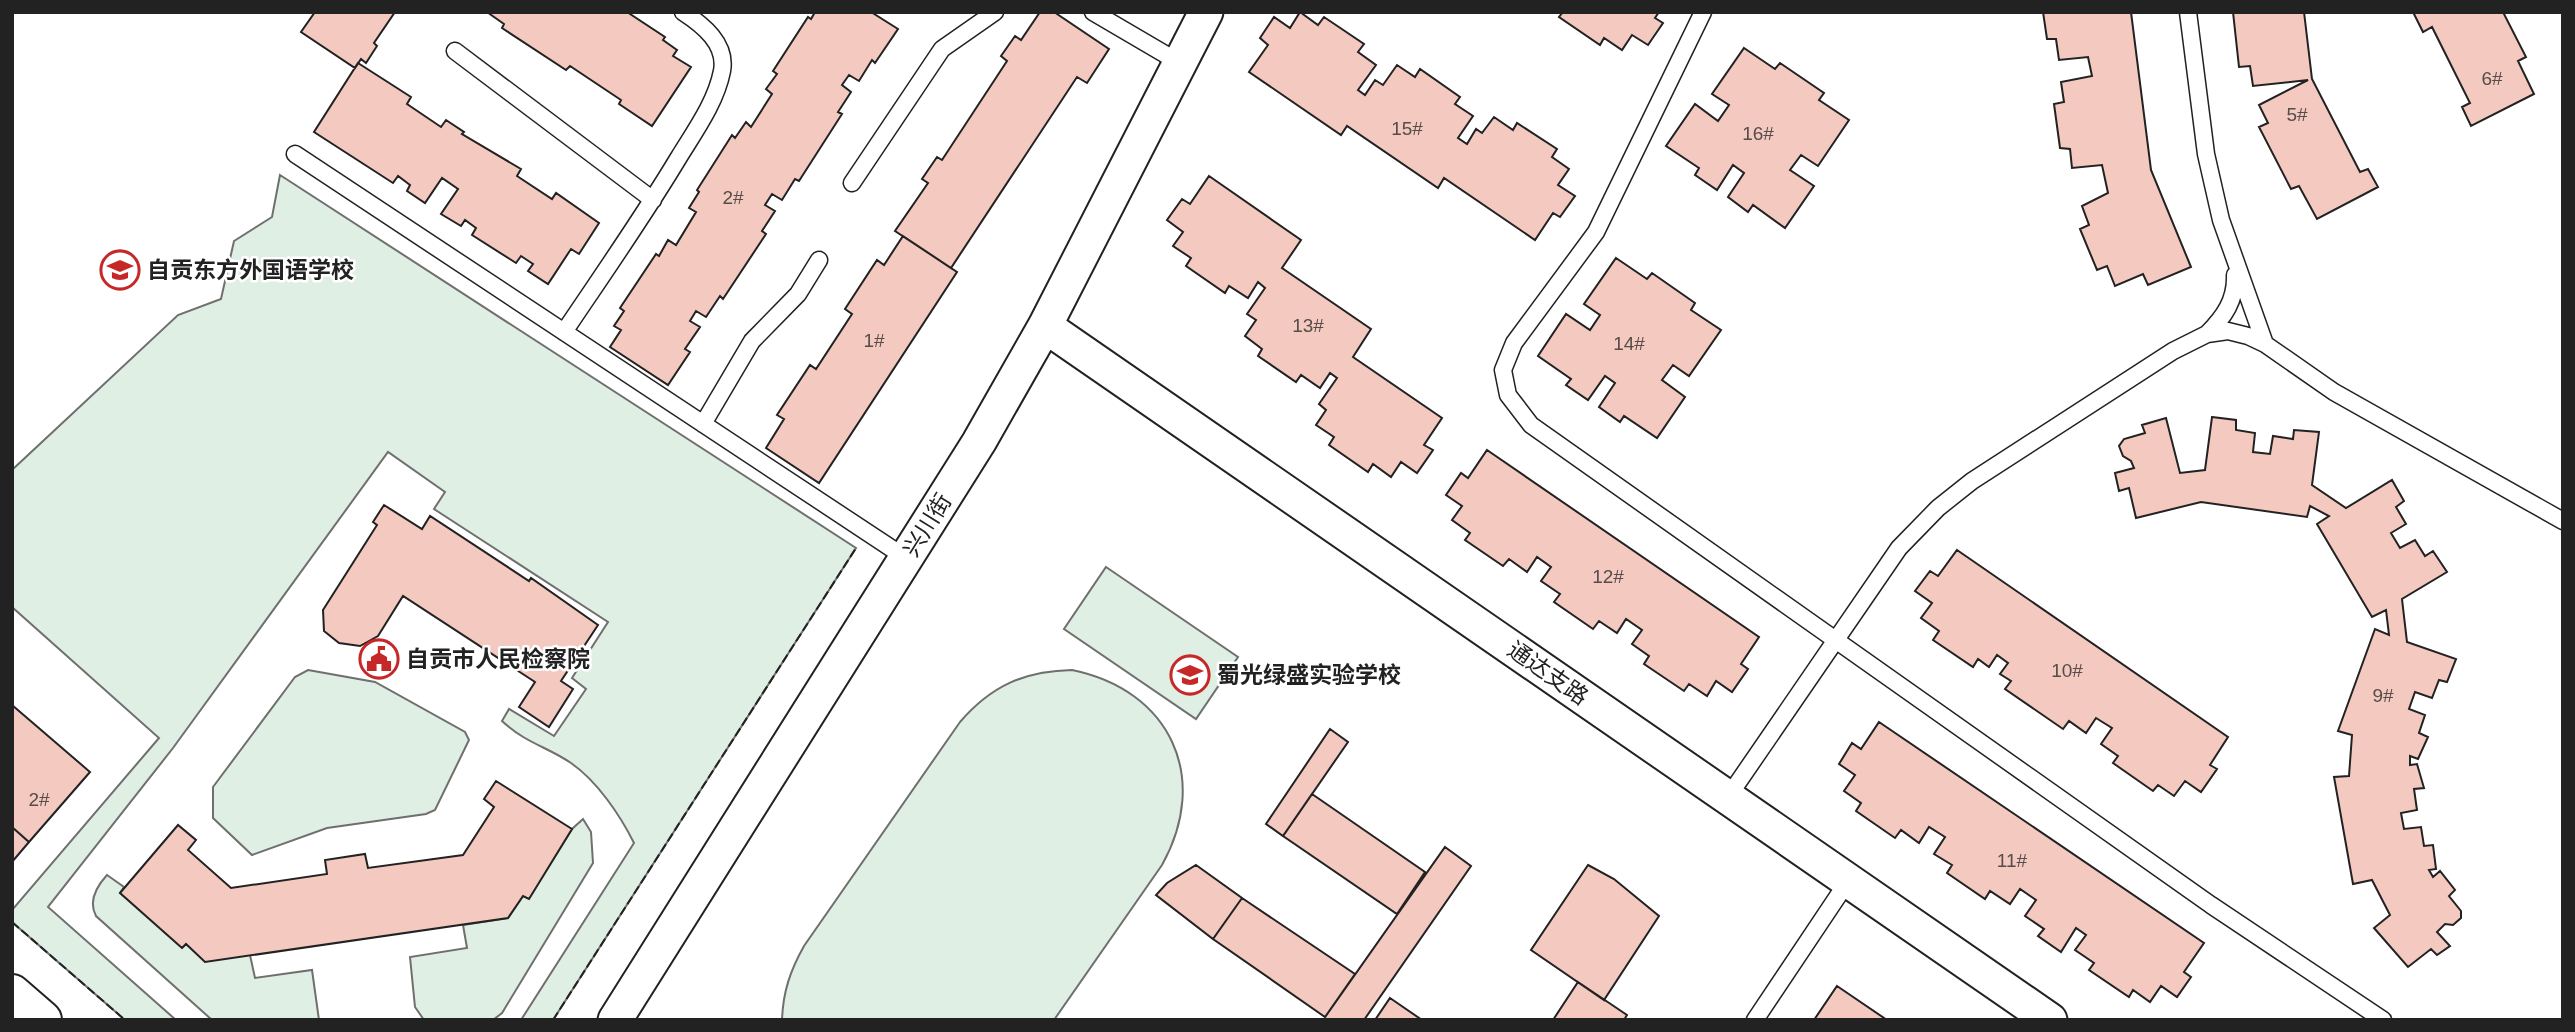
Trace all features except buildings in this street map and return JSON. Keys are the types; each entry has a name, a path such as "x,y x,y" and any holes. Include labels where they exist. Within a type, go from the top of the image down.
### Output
{"main road":[{"path":"12,995 42,1020"}],"street":[{"name":"兴川街","path":"615,1020 979,442 1045,326 1206,12"},
{"name":"通达支路","path":"1045,326 2050,1020"}],"lane":[{"path":"564,332 653,200 704,116 722,69 718,42 699,22 683,12"},
{"path":"852,183 942,49 995,12"},
{"path":"1093,12 1180,63"},
{"path":"1703,12 1596,232 1514,343 1503,370 1508,394 1531,425 1837,638 2211,905 2383,1020"},
{"path":"2188,12 2206,154 2221,220 2265,344"},
{"path":"455,51 653,200"},
{"path":"295,153 906,558"},
{"path":"703,424 752,341 797,294 819,260"},
{"path":"1728,797 1899,548 1938,508 1972,481 2173,351 2207,334 2223,318 2234,297 2235,262"},
{"path":"2207,334 2228,331 2265,344 2334,392 2563,521"},
{"path":"1755,1020 1848,881"}],"green space":[{"path":"280,175 856,548 553,1020 521,1020 634,843 607,799 581,770 520,735 502,721 509,709 554,736 586,689 572,678 608,622 434,509 445,492 388,452 173,748 48,907 176,1020 125,1020 12,922 12,910 159,738 12,607 12,470 178,315 221,299 234,241 272,217"},
{"path":"1106,567 1238,657 1196,719 1064,629"},
{"path":"308,670 375,682 465,732 469,740 435,810 426,814 327,828 252,855 213,818 213,787 295,677"},
{"path":"1072,670 1106,681 1134,697 1156,717 1172,742 1181,770 1182,800 1176,832 1162,865 1054,1020 782,1020 788,982 804,946 960,722 984,699 1010,683 1039,673"},
{"path":"583,819 591,832 593,863 502,1013 493,1020 424,1020 415,1007 410,957 467,948 463,925 508,918 523,896 529,898 572,829"},
{"path":"107,875 124,887 120,893 182,948 186,944 250,955 255,978 312,970 319,1020 212,1020 96,916 94,894"}],"fence":[{"path":"553,1020 856,548"},
{"path":"12,922 125,1020"}],"place":[{"name":"自贡东方外国语学校","path":"120,270"},
{"name":"自贡市人民检察院","path":"379,659"},
{"name":"蜀光绿盛实验学校","path":"1190,675"}]}
